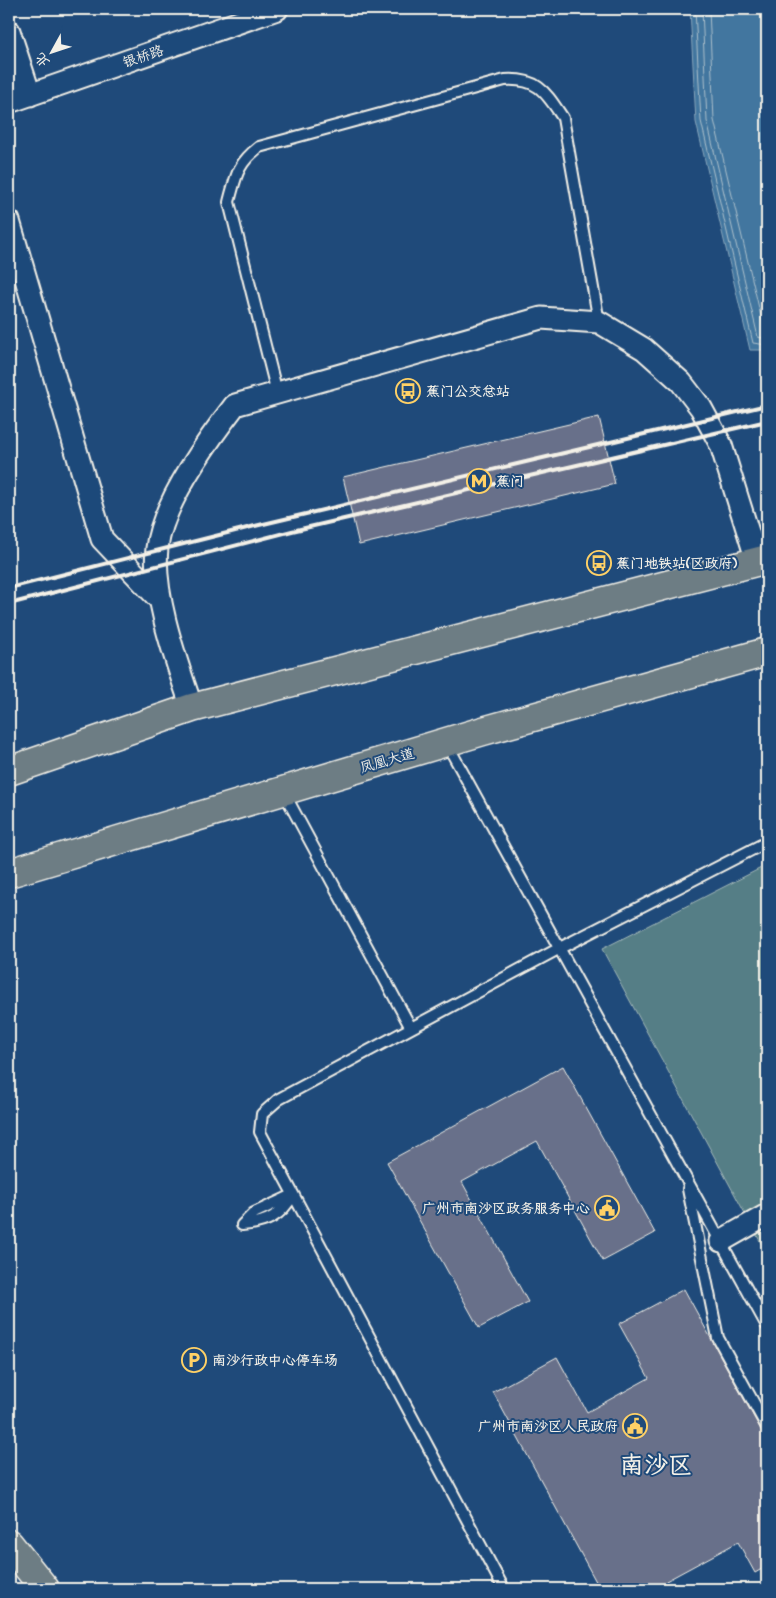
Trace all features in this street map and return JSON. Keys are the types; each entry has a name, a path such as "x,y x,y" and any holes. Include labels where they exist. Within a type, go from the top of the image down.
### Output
{"main road":[{"path":"9,771 192,708 762,560"},
{"name":"凤凰大道","path":"9,873 446,742 767,652"},
{"path":"9,1544 45,1589"}],"street":[{"name":"银桥路","path":"9,102 277,9"},
{"path":"9,30 30,95"},
{"path":"9,221 102,539 160,600"},
{"path":"192,708 160,600 157,548 170,507 206,443 235,406 541,318 599,322 644,349 681,382 701,408 721,445 762,560"},
{"path":"720,1241 767,1215"}],"lane":[{"path":"277,394 229,202 235,179 244,159 259,147 505,80 524,79 538,86 563,118 599,322"},
{"path":"446,742 767,1326"},
{"path":"282,790 411,1028"},
{"path":"504,1589 260,1132 262,1114 279,1099 560,948 767,842"},
{"path":"686,1179 718,1338 767,1427"}],"green space":[{"path":"767,865 767,1254 602,949"}],"water":[{"path":"690,9 767,9 767,350 750,350 696,122"}],"building":[{"name":"蕉门","path":"599,417 615,484 359,545 343,477"},
{"name":"广州市南沙区政务服务中心","path":"563,1066 655,1233 603,1261 537,1141 462,1182 528,1302 479,1328 387,1162"},
{"name":"广州市南沙区人民政府","path":"684,1289 767,1441 767,1566 755,1573 738,1542 666,1581 670,1589 600,1589 493,1392 557,1357 587,1412 649,1378 619,1324"}],"railway":[{"path":"9,588 255,526 767,405"},
{"path":"9,604 292,531 767,421"}],"place":[{"name":"蕉门公交总站","path":"408,391"},
{"name":"蕉门","path":"479,481"},
{"name":"蕉门地铁站(区政府)","path":"599,563"},
{"name":"广州市南沙区政务服务中心","path":"607,1208"},
{"name":"南沙行政中心停车场","path":"194,1360"},
{"name":"广州市南沙区人民政府","path":"635,1426"}],"district":[{"name":"南沙区","path":"656,1465"}]}
